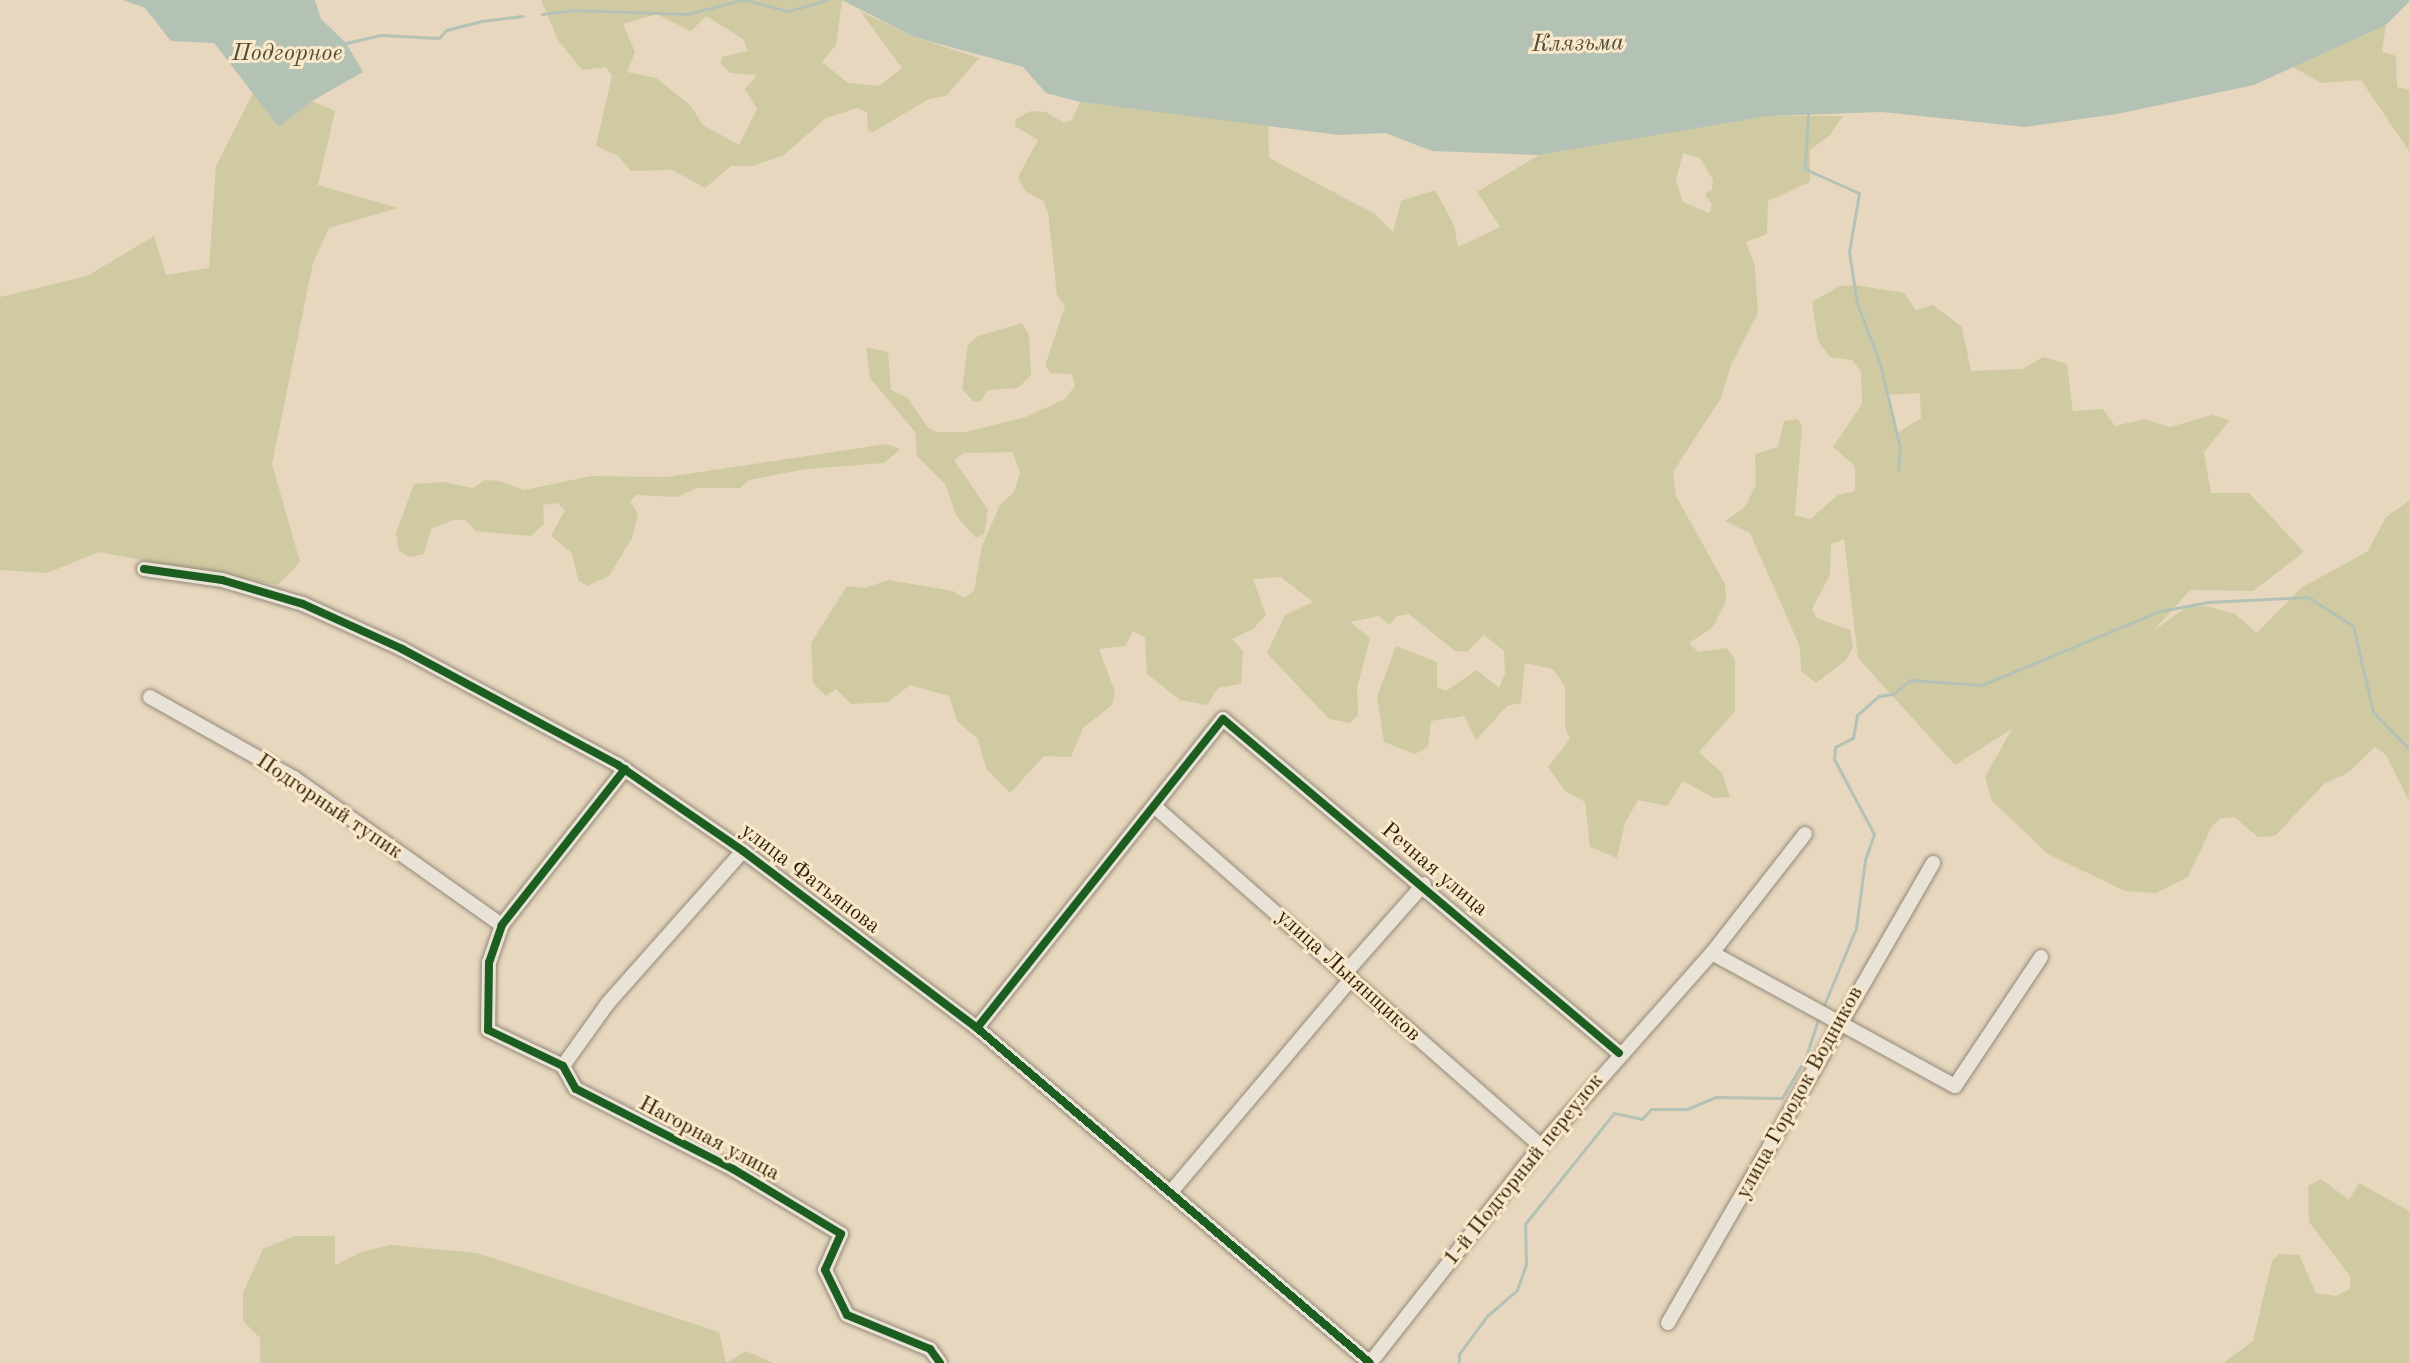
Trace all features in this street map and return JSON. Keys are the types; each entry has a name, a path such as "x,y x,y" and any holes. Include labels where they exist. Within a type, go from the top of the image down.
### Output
{"street":[{"name":"улица Фатьянова","path":"144,569 222,580 303,604 402,649 625,769 743,851 977,1028 1370,1363"},
{"name":"Подгорный тупик","path":"150,697 294,778 502,925"},
{"name":"Речная улица","path":"1154,806 1223,719 1424,884 1619,1053"},
{"path":"502,925 625,769"},
{"path":"977,1028 1154,806"},
{"name":"улица Льнянщиков","path":"1154,806 1541,1146"},
{"name":"1-й Подгорный переулок","path":"1370,1363 1541,1146 1619,1053 1712,953 1805,834"},
{"path":"563,1066 608,1003 743,851"},
{"name":"улица Городок Водников","path":"1668,1323 1839,1021 1933,863"},
{"path":"1171,1192 1424,884"},
{"name":"Нагорная улица","path":"502,925 489,962 488,1030 563,1066 576,1089 733,1169 841,1234 825,1270 847,1315 930,1349 940,1363"},
{"path":"1712,953 1766,986 1785,990 1955,1086 2041,957"}],"shaded area":[{"path":"541,0 842,0 836,45 822,62 848,83 879,86 902,68 860,11 914,37 979,58 946,96 929,99 873,132 868,131 867,112 857,108 826,118 784,155 753,166 731,166 705,188 672,170 631,171 618,156 596,146 612,76 606,67 582,70 558,40","holes":["657,14 691,31 706,16 743,39 748,51 722,57 721,64 730,73 757,75 745,89 757,109 739,145 703,125 690,105 656,78 627,72 635,52 623,24"]},
{"path":"2386,25 2382,52 2396,56 2397,87 2409,90 2409,151 2361,80 2321,83 2293,67"},
{"path":"254,91 279,126 312,101 335,111 318,185 398,208 329,228 313,263 272,464 300,562 278,585 99,552 47,573 0,570 0,297 87,276 154,236 166,275 209,268 216,166"},
{"path":"1080,102 1268,125 1269,158 1375,214 1393,232 1401,201 1435,190 1454,225 1458,247 1500,227 1477,192 1539,155 1769,116 1843,116 1830,135 1810,150 1810,182 1768,201 1767,234 1746,242 1755,266 1758,313 1731,365 1721,398 1673,472 1676,496 1725,584 1726,601 1713,627 1689,643 1698,652 1727,648 1735,660 1735,711 1699,752 1722,773 1730,797 1714,798 1683,781 1667,806 1638,800 1625,823 1617,858 1590,847 1585,802 1565,791 1548,767 1570,739 1565,728 1565,686 1553,669 1525,663 1521,703 1507,706 1476,740 1464,716 1431,721 1428,747 1415,754 1384,742 1377,697 1396,646 1437,662 1437,687 1446,691 1477,670 1499,688 1505,674 1504,651 1484,635 1467,652 1455,651 1409,614 1397,616 1389,625 1379,616 1350,622 1370,638 1357,688 1358,715 1350,723 1329,719 1267,653 1285,615 1313,602 1281,577 1253,579 1266,615 1253,629 1232,639 1243,651 1241,684 1218,688 1207,705 1180,700 1147,674 1145,638 1133,631 1125,646 1099,649 1115,692 1112,705 1083,728 1071,757 1044,756 1010,793 986,768 978,739 957,721 949,696 910,685 888,702 851,704 836,689 826,696 813,683 811,643 847,586 864,588 889,580 953,591 964,598 974,591 982,546 1000,505 1014,492 1020,473 1013,452 964,453 954,460 988,510 984,534 976,538 957,517 945,484 917,456 915,432 870,378 866,347 888,352 891,390 907,397 928,428 937,432 966,432 1026,417 1065,399 1075,386 1072,374 1051,373 1045,366 1065,306 1057,295 1048,212 1043,201 1025,191 1018,177 1038,140 1015,126 1016,119 1031,111 1046,112 1064,123 1072,120","holes":["1683,153 1700,158 1713,180 1712,190 1705,194 1712,205 1709,213 1683,202 1676,180"]},
{"path":"1855,285 1904,293 1916,310 1933,305 1962,327 1971,371 2022,369 2043,357 2067,364 2073,411 2103,409 2115,426 2144,419 2170,427 2212,415 2230,420 2204,452 2211,493 2249,493 2304,552 2253,591 2190,590 2153,631 2187,607 2205,606 2235,614 2257,633 2301,588 2368,551 2386,517 2409,501 2409,801 2386,755 2375,747 2348,773 2324,784 2275,836 2258,837 2234,817 2221,818 2212,826 2188,877 2156,893 2125,891 2048,854 1992,801 1985,777 2012,729 1955,765 1858,658 1844,539 1831,544 1830,575 1812,609 1817,618 1850,630 1853,647 1846,660 1816,683 1801,671 1800,647 1750,533 1725,521 1745,507 1756,485 1755,454 1778,447 1784,421 1798,419 1802,427 1795,515 1810,519 1838,495 1855,491 1855,466 1833,447 1862,404 1861,372 1852,360 1830,357 1818,341 1812,302 1840,286","holes":["1920,393 1921,418 1897,433 1886,395"]},
{"path":"1022,323 1029,335 1031,375 1018,388 988,390 980,402 973,401 962,389 968,345 978,336"},
{"path":"887,444 900,449 884,463 807,469 749,480 740,488 697,488 677,497 637,495 630,501 638,514 632,538 609,576 587,586 578,580 572,553 551,536 565,510 557,503 543,505 544,524 531,536 476,531 465,520 453,520 431,529 424,554 410,557 399,551 396,533 414,484 443,482 473,488 485,480 499,481 524,490 592,476 667,477"},
{"path":"2321,1179 2349,1200 2359,1183 2409,1211 2409,1363 2223,1363 2253,1341 2272,1261 2279,1254 2299,1255 2316,1293 2336,1296 2350,1289 2350,1276 2309,1222 2308,1186"},
{"path":"294,1236 335,1236 335,1265 361,1252 391,1245 477,1253 719,1332 726,1363 260,1363 260,1338 243,1321 243,1293 263,1249"},
{"path":"746,1351 773,1363 726,1363"}],"water":[{"name":"Подгорное","path":"123,0 315,0 321,19 346,43 363,72 312,101 279,127 214,43 171,41 145,8"},
{"name":"Клязьма","path":"842,0 2409,2 2386,25 2254,85 2117,114 2025,127 1882,112 1769,116 1539,155 1432,151 1385,133 1339,135 1080,102 1046,93 1023,67 914,37"}],"waterway":[{"path":"542,14 573,10 687,14 742,0"},
{"path":"745,0 788,11 827,0"},
{"path":"346,43 381,35 439,38 446,30 481,21 523,16"},
{"path":"1808,113 1805,169 1859,193 1849,252 1857,303 1880,364 1900,448 1898,470"},
{"path":"1822,1010 1856,928 1865,860 1874,834 1834,759 1835,747 1853,738 1857,715 1879,696 1893,694 1910,680 1982,685 2160,611 2208,602 2308,597 2353,626 2373,712 2409,749"},
{"path":"1459,1363 1459,1354 1487,1316 1517,1290 1526,1264 1525,1224 1614,1113 1642,1119 1651,1109 1687,1109 1715,1097 1782,1098 1805,1059 1819,1017"}],"cycle path":[{"path":"144,569 222,580 303,604 402,649 618,765 743,851 977,1028 1370,1363"},
{"path":"977,1028 1223,719 1619,1053"},
{"path":"625,769 502,925 489,962 488,1030 563,1066 576,1089 733,1169 841,1234 825,1270 847,1315 930,1349 940,1363"}]}
